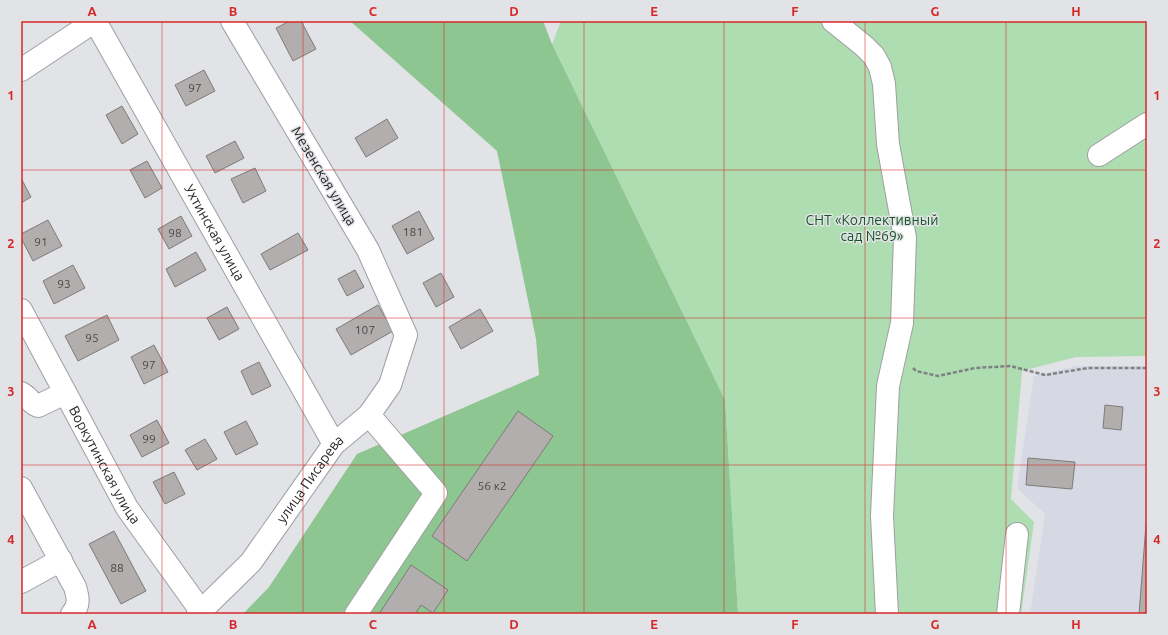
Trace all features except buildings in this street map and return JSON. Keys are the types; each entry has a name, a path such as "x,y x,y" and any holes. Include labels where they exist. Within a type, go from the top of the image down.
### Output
{"street":[{"path":"21,70 95,21"},
{"name":"Ухтинская улица","path":"95,21 334,444"},
{"name":"Мезенская улица","path":"232,21 368,250 406,335"},
{"path":"833,21 864,46 874,56 880,67 884,84 888,144 905,238 902,323 888,386 882,516 887,614"},
{"path":"1099,155 1147,124"},
{"name":"Воркутинская улица","path":"21,310 127,508 199,612"},
{"name":"улица Писарева","path":"199,612 251,562 334,444 369,415 390,385 406,335"},
{"path":"21,393 38,406 65,393"},
{"path":"356,614 436,493 369,415"},
{"path":"21,488 75,587 79,598 76,610 72,614"},
{"path":"1008,614 1017,534"},
{"path":"21,582 61,560"}],"path":[{"path":"895,355 916,371 938,376 975,368 1010,366 1045,375 1088,368 1147,368"}],"shaded area":[{"path":"1076,366 1147,366 1147,614 1030,614 1045,514 1017,488 1034,376"}],"green space":[{"path":"350,21 543,21 552,44 725,400 738,614 243,614 269,587 357,454 539,375 536,339 497,151"},
{"name":"СНТ «Коллективный сад №69»","path":"561,21 1147,21 1147,356 1076,357 1022,371 1011,499 1034,522 1021,614 738,614 725,400 552,44"}]}
